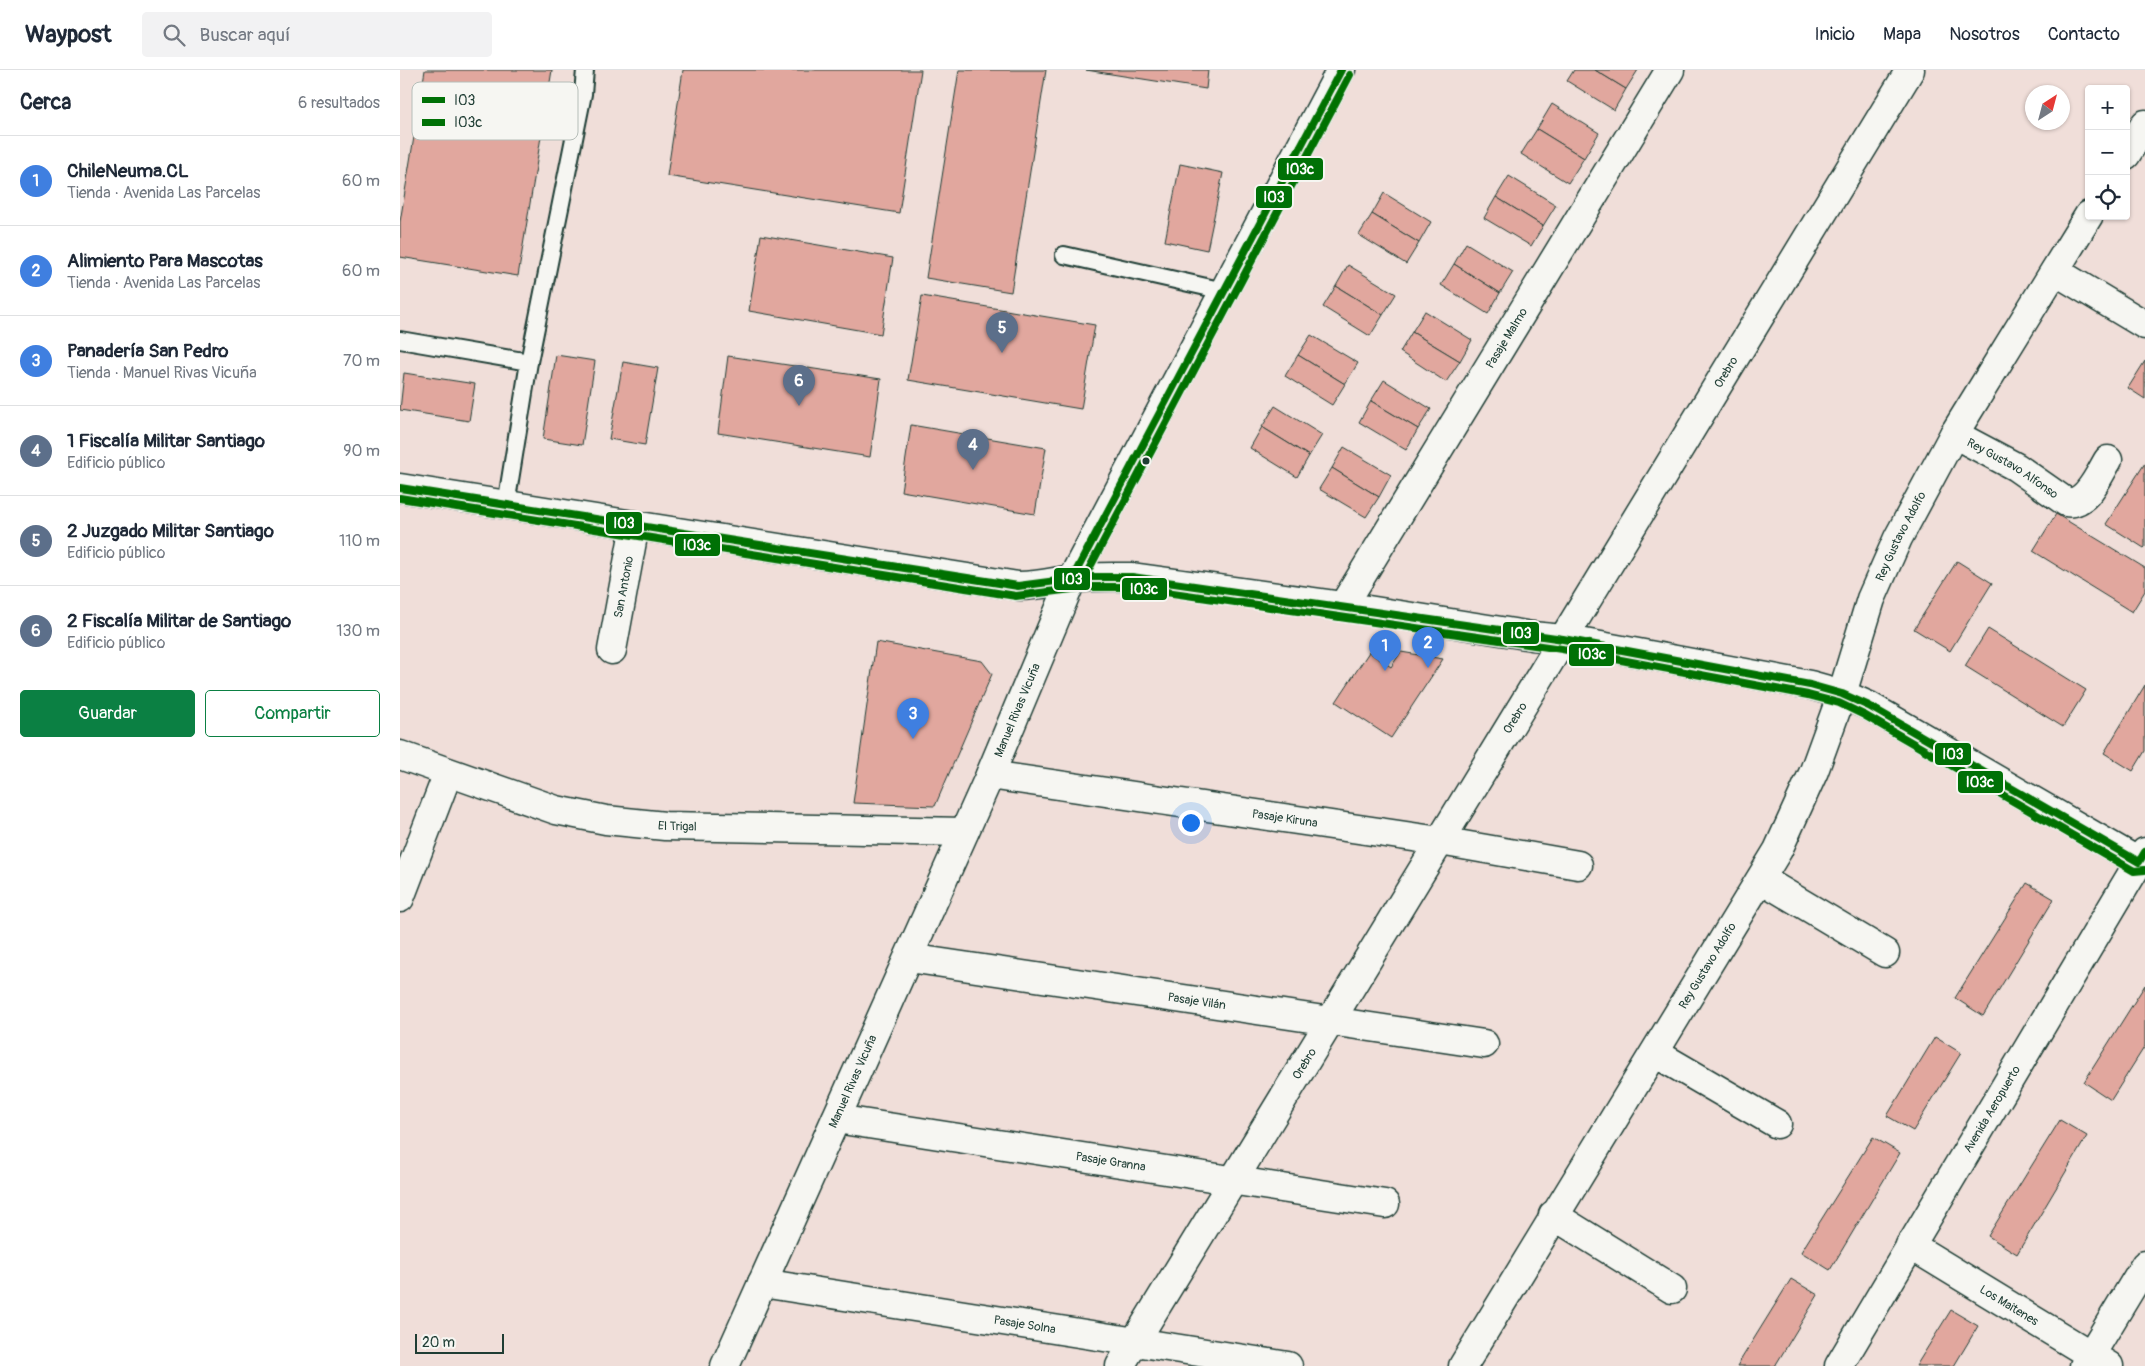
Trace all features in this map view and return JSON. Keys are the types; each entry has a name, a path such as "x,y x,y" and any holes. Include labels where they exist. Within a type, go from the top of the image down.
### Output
{"street":[{"name":"Manuel Rivas Vicuña","path":"725,1366 990,775 1072,579 1341,70"},
{"name":"Pasaje Malmo","path":"1343,606 1670,70"},
{"name":"Orebro","path":"1120,1366 1910,70"},
{"path":"2130,148 2145,124"},
{"name":"Rey Gustavo Adolfo","path":"1463,1366 1553,1215 1761,879 1789,826 1814,772 1842,694 1882,571 1917,500 1954,434 2086,220"},
{"path":"2055,271 2145,325"},
{"name":"Rey Gustavo Alfonso","path":"1954,434 1993,454 2066,502 2072,503 2083,498 2108,460"},
{"path":"400,488 1018,586 1044,586 1072,579 1132,577 1343,606 1532,636 1563,639 1810,685 1842,694 1882,713 2142,857"},
{"name":"San Antonio","path":"612,650 635,525"},
{"name":"El Trigal","path":"400,755 556,810 606,820 665,826 964,832"},
{"path":"400,898 448,773"},
{"name":"Pasaje Kiruna","path":"990,775 1440,841 1578,865"},
{"name":"Avenida Aeropuerto","path":"1839,1366 2142,857"},
{"path":"1761,879 1885,954"},
{"name":"Pasaje Vilán","path":"909,958 1484,1044"},
{"path":"1655,1052 1777,1124"},
{"name":"Pasaje Granna","path":"836,1119 1385,1204"},
{"path":"1553,1215 1672,1289"},
{"name":"Los Maitenes","path":"1910,1244 2094,1362"},
{"path":"2094,1362 2145,1265"},
{"name":"Pasaje Solna","path":"762,1283 1288,1366"}],"lane":[{"path":"578,119 585,70"},
{"path":"506,505 529,362 574,140"},
{"path":"1064,255 1224,290"},
{"path":"400,340 529,362"}],"building":[{"path":"425,70 552,70 550,82 423,82"},
{"path":"683,70 921,70 899,213 667,176"},
{"path":"959,70 1046,70 1011,292 926,278"},
{"path":"1086,70 1208,70 1206,89"},
{"path":"1574,70 1595,70 1626,89 1614,110 1567,81"},
{"path":"1595,70 1638,70 1626,89"},
{"path":"1552,104 1599,133 1584,158 1537,129"},
{"path":"1537,129 1584,158 1568,183 1521,154"},
{"path":"413,140 540,140 518,276 400,257 400,222"},
{"path":"1180,164 1223,173 1207,250 1165,241"},
{"path":"1509,176 1556,205 1543,226 1496,197"},
{"path":"1384,193 1431,222 1419,243 1372,214"},
{"path":"1496,197 1543,226 1531,246 1484,218"},
{"path":"1372,214 1419,243 1406,264 1359,235"},
{"path":"761,235 893,258 881,334 749,311"},
{"path":"1466,243 1513,272 1500,293 1454,264"},
{"path":"1454,264 1500,293 1488,314 1441,285"},
{"path":"1348,265 1396,294 1383,315 1336,286"},
{"path":"1336,286 1383,315 1370,336 1323,307"},
{"path":"922,296 1095,325 1081,409 908,380"},
{"path":"1425,311 1472,340 1460,361 1412,332"},
{"path":"1412,332 1460,361 1446,382 1400,352"},
{"path":"1311,335 1358,363 1345,384 1298,355"},
{"path":"556,355 595,361 582,445 543,439"},
{"path":"1298,355 1345,384 1332,405 1285,376"},
{"path":"728,356 881,379 870,457 718,433"},
{"path":"2145,361 2145,399 2128,388"},
{"path":"623,362 658,368 645,445 609,439"},
{"path":"404,373 475,384 469,421 400,410"},
{"path":"1384,380 1431,409 1418,429 1371,401"},
{"path":"1371,401 1418,429 1406,450 1359,422"},
{"path":"1275,406 1322,435 1309,456 1262,427"},
{"path":"911,425 1046,448 1035,514 901,491"},
{"path":"1262,427 1309,456 1297,477 1250,448"},
{"path":"1344,447 1391,475 1379,497 1332,468"},
{"path":"2145,463 2145,547 2144,548 2106,524"},
{"path":"1332,468 1379,497 1366,517 1319,489"},
{"path":"2056,514 2145,568 2145,591 2132,612 2033,551"},
{"path":"1957,561 1992,583 1950,651 1914,629"},
{"path":"1988,629 2086,690 2063,727 1965,666"},
{"path":"876,642 982,661 992,674 935,806 853,803"},
{"path":"1369,652 1391,667 1401,652 1443,659 1391,738 1336,702"},
{"path":"2145,685 2145,751 2133,771 2104,753"},
{"path":"2027,883 2054,899 1983,1016 1955,998"},
{"path":"2145,985 2145,1046 2111,1100 2084,1082"},
{"path":"1935,1037 1961,1053 1913,1131 1887,1116"},
{"path":"2060,1120 2087,1136 2017,1254 1988,1236"},
{"path":"1873,1137 1900,1153 1830,1270 1801,1252"},
{"path":"1791,1279 1818,1295 1775,1366 1737,1366"},
{"path":"1951,1310 1978,1326 1954,1366 1916,1366"}],"transit line":[{"name":"I03","path":"1072,579 1341,70"},
{"name":"I03c","path":"1081,584 1350,75"},
{"name":"I03","path":"400,488 1018,586 1087,577 1132,577 1563,639 1810,685 1842,694 1869,706 2139,862 2145,852"},
{"name":"I03c","path":"400,498 1016,596 1088,587 1131,587 1562,649 1808,695 1839,703 1864,715 2134,871 2145,870"}],"place":[{"name":"2 Juzgado Militar Santiago","path":"1002,353"},
{"name":"2 Fiscalía Militar de Santiago","path":"799,406"},
{"name":"1 Fiscalía Militar Santiago","path":"973,470"},
{"name":"Alimiento Para Mascotas","path":"1428,668"},
{"name":"ChileNeuma.CL","path":"1385,671"},
{"name":"Panadería San Pedro","path":"913,739"}]}
